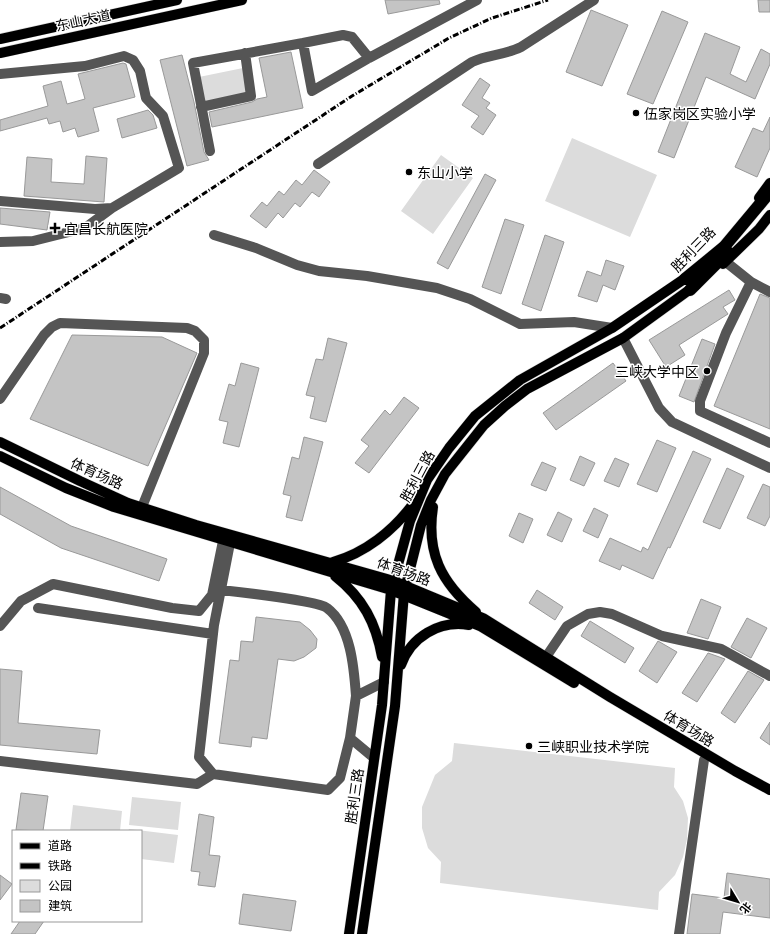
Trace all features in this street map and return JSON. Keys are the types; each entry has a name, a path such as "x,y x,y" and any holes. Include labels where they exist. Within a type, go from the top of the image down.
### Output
{"highway":[{"path":"726,253 770,192"},
{"path":"688,285 726,253 770,203"}],"main road":[{"name":"东山大道","path":"0,39 177,0"},
{"name":"东山大道","path":"0,53 242,0"},
{"name":"胜利三路","path":"362,934 395,706 404,596 421,525 434,494 445,474 484,426 505,406 527,389 623,338 688,285 770,183"},
{"path":"726,253 759,229 770,215"},
{"name":"胜利三路","path":"348,934 374,758 384,678 392,586 410,521 427,480 449,448 475,416 520,380 688,285"},
{"name":"体育场路","path":"0,442 80,482 142,507 196,525 333,562 392,586 404,596 482,622 704,760 770,796"},
{"name":"体育场路","path":"0,456 90,499 331,573 392,586 406,585 482,622 546,657 735,771 770,790"},
{"path":"333,562 352,556 387,532 405,514 423,490"},
{"path":"434,494 430,535 433,553 451,586 482,622"},
{"path":"331,573 349,587 365,606 375,626 384,678"},
{"path":"398,676 405,654 415,642 427,633 440,626 482,622"}],"street":[{"path":"303,43 312,91 369,58 478,0"},
{"path":"318,164 472,62 482,58 509,53 594,0"},
{"path":"210,150 192,63 343,35 352,37 369,58"},
{"path":"201,107 251,96 245,53"},
{"path":"0,74 85,66 124,56 133,60 140,71 146,98 163,116 179,168 112,208 85,228 33,241 0,242"},
{"path":"0,201 96,209 112,208"},
{"path":"214,235 256,248 296,265 319,271 367,276 437,288 470,299 520,324 574,322 612,328"},
{"path":"726,253 751,282 770,292"},
{"path":"751,282 726,333 700,401 700,411 770,443"},
{"path":"0,399 44,335 52,327 60,323 187,328 195,331 204,340 204,353 142,507"},
{"path":"623,338 659,408 672,422 770,468"},
{"path":"213,774 199,757 213,634 221,590 227,542"},
{"path":"0,626 21,601 53,584 172,608 199,611 212,595 227,542"},
{"path":"0,761 196,784 213,774 328,790 340,778 350,738 356,696 354,668 349,646 339,622 326,607 221,590"},
{"path":"38,608 213,634"},
{"path":"546,657 567,626 588,614 600,612 612,614 662,636 721,649 770,676"},
{"path":"356,696 384,678"},
{"path":"350,738 374,758"},
{"path":"679,934 704,760"}],"green space":[{"path":"243,68 248,95 204,103 199,77"},
{"path":"572,138 657,175 630,237 545,201"},
{"path":"441,155 473,178 433,234 401,211"},
{"path":"454,743 675,768 674,787 683,801 688,818 687,839 683,857 675,875 659,892 658,910 440,883 441,862 428,848 422,828 422,807 435,775 452,761"},
{"path":"132,797 181,802 178,830 129,825"},
{"path":"73,805 122,811 120,830 70,830"},
{"path":"142,831 178,835 174,863 142,859"}],"building":[{"path":"385,0 439,0 440,4 388,14"},
{"path":"758,0 770,0 770,12 759,12"},
{"path":"591,10 628,25 602,86 566,72"},
{"path":"662,11 688,22 653,104 627,94"},
{"path":"705,33 740,47 730,74 746,82 761,49 770,54 770,64 755,99 706,77 674,158 658,152"},
{"path":"291,52 303,108 212,127 209,112 267,97 259,58"},
{"path":"182,55 194,102 204,152 209,160 187,166 160,60"},
{"path":"123,63 126,64 135,97 93,108 99,131 78,137 75,128 63,132 60,121 49,124 47,118 0,131 0,120 48,106 43,86 61,81 67,104 85,99 78,74"},
{"path":"480,78 490,85 482,98 490,103 486,108 496,115 483,135 471,127 479,116 462,105"},
{"path":"148,110 153,115 157,128 122,138 117,119"},
{"path":"770,117 770,148 757,177 735,167 753,128 763,132"},
{"path":"86,156 107,158 104,202 24,196 27,157 52,159 51,182 84,184"},
{"path":"314,170 330,182 319,197 312,192 300,207 295,203 283,218 278,213 266,228 250,216 262,202 267,206 279,191 284,195 296,180 302,185"},
{"path":"485,174 496,180 448,269 437,263"},
{"path":"0,208 50,212 47,230 0,224"},
{"path":"505,219 524,225 501,294 482,287"},
{"path":"545,235 564,242 541,311 522,304"},
{"path":"606,260 624,266 615,290 603,285 597,302 578,296 587,271 601,276"},
{"path":"729,290 735,300 723,307 728,314 679,345 685,355 666,367 649,340"},
{"path":"760,294 770,298 770,429 714,406"},
{"path":"72,335 162,337 197,353 148,466 30,419"},
{"path":"328,338 347,343 326,422 310,418 315,397 306,395 316,359 323,360"},
{"path":"702,339 715,344 694,402 679,396"},
{"path":"241,363 259,368 239,447 223,443 228,422 219,420 229,384 235,386"},
{"path":"613,363 626,381 556,430 543,413"},
{"path":"404,397 419,408 369,473 355,463 369,446 361,440 385,410 390,415"},
{"path":"304,437 323,442 302,521 286,517 291,496 283,494 292,457 299,459"},
{"path":"657,440 676,448 657,492 637,484"},
{"path":"693,451 711,459 670,548 668,547 653,579 622,565 620,570 599,561 610,538 641,552 643,547 648,550"},
{"path":"580,456 595,463 584,486 570,480"},
{"path":"615,458 629,464 619,487 604,481"},
{"path":"542,462 556,468 546,491 531,485"},
{"path":"727,468 744,476 720,529 703,522"},
{"path":"763,484 770,487 770,516 765,526 747,518"},
{"path":"0,487 71,526 167,559 159,581 61,548 0,514"},
{"path":"594,508 608,515 598,538 583,531"},
{"path":"558,512 572,519 562,542 547,535"},
{"path":"519,513 533,519 523,543 509,536"},
{"path":"537,590 563,607 555,620 529,603"},
{"path":"701,599 721,607 708,639 687,633"},
{"path":"256,617 300,622 310,630 317,639 316,648 304,657 294,661 278,659 267,739 252,737 251,747 219,743 230,660 239,661 241,641 253,642"},
{"path":"747,618 767,628 751,658 731,647"},
{"path":"590,621 634,648 625,663 581,636"},
{"path":"658,641 677,652 657,683 639,671"},
{"path":"708,653 725,659 697,702 682,693"},
{"path":"0,669 22,671 18,723 100,730 97,754 0,745"},
{"path":"748,671 764,680 735,723 721,713"},
{"path":"770,722 770,745 760,738"},
{"path":"21,793 48,796 43,830 16,830"},
{"path":"199,814 214,817 209,855 220,856 215,887 198,885 200,872 191,871"},
{"path":"727,873 770,879 770,918 723,912 720,934 687,934 692,894 724,898"},
{"path":"0,875 12,884 0,900"},
{"path":"243,894 296,901 291,931 239,924"},
{"path":"19,922 43,922 35,934 11,934"}],"railway":[{"path":"0,328 352,96 449,38 492,18 548,0"}],"place":[{"name":"伍家岗区实验小学","path":"636,113"},
{"name":"东山小学","path":"409,172"},
{"name":"宜昌长航医院","path":"55,228"},
{"name":"三峡大学中区","path":"707,371"},
{"name":"三峡职业技术学院","path":"529,746"}]}
